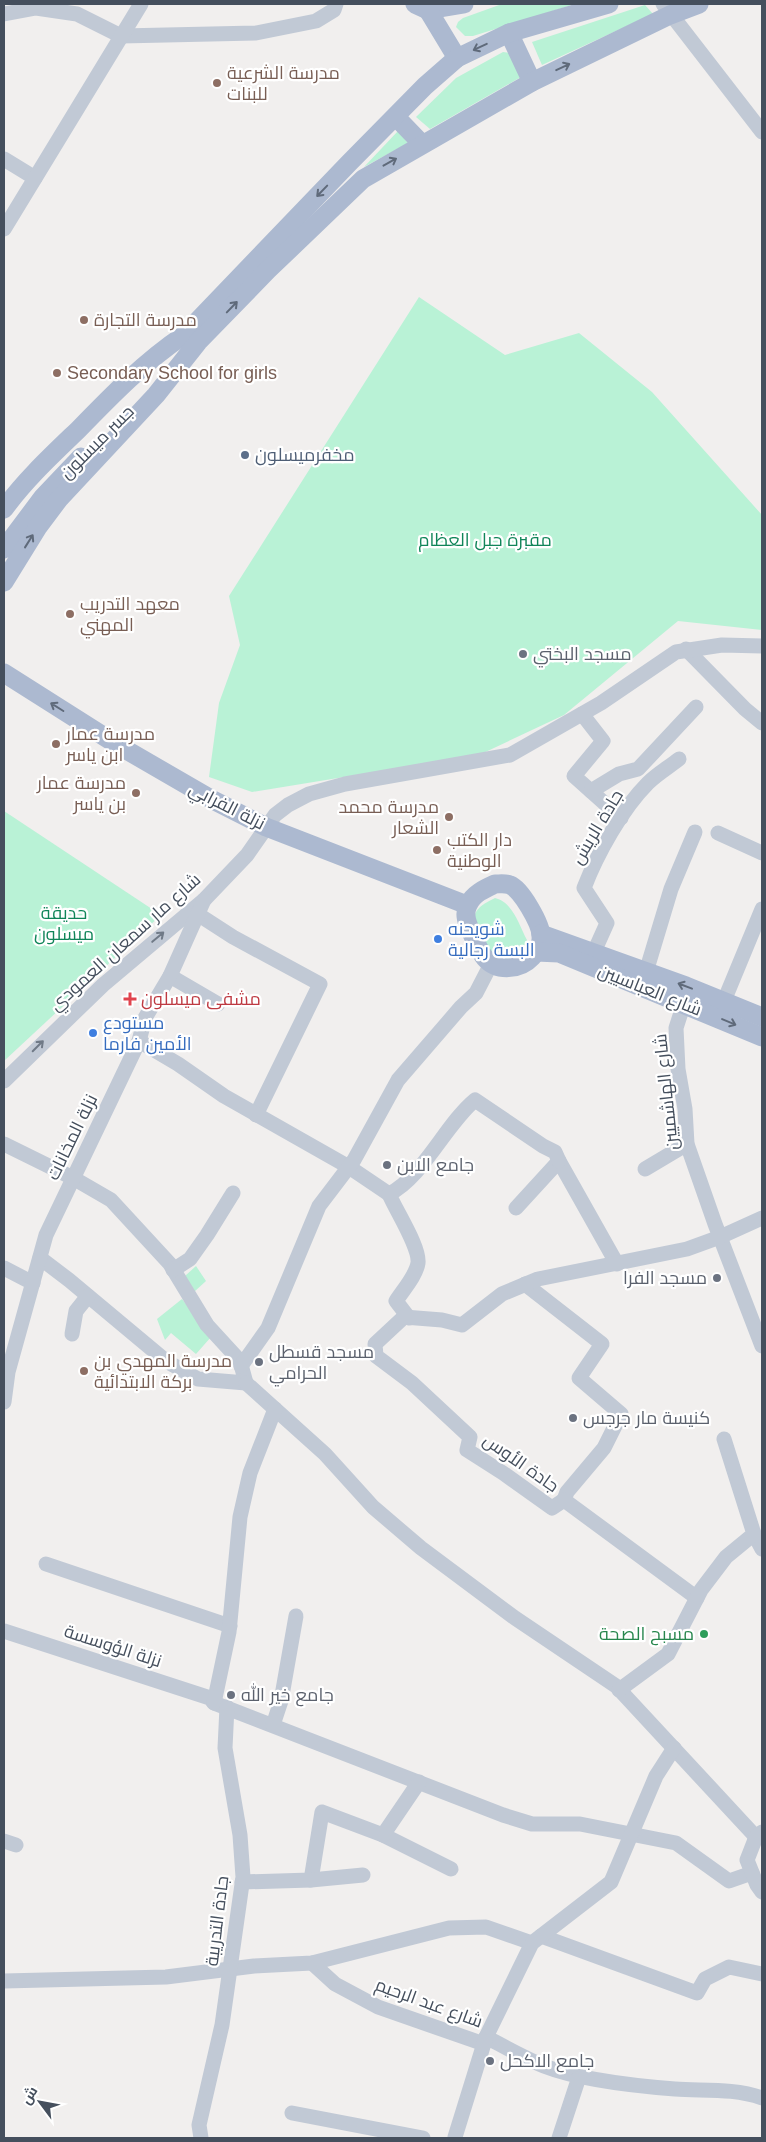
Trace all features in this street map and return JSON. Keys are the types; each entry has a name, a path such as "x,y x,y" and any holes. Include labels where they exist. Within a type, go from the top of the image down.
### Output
{"main road":[{"path":"421,7 464,4"},
{"path":"4,582 38,527 59,499 156,395 191,338 286,241 349,163 425,86 457,58 509,33 609,4"},
{"path":"286,241 362,179 422,144 667,9 699,4"},
{"path":"421,7 457,58"},
{"path":"509,33 532,82"},
{"path":"396,117 422,144"},
{"path":"349,163 362,179"},
{"path":"4,509 47,460 163,349 191,338"},
{"name":"جسر ميسلون","path":"4,530 33,491 54,469 191,338"},
{"name":"جسر ميسلون","path":"4,549 23,522 62,476 191,338"},
{"name":"نزلة الفرابي","path":"4,673 116,744 211,799 266,827 467,906"},
{"path":"495,884 510,885 522,896 538,925 539,943 529,960 518,966 507,968 491,964 480,952 466,920 467,906 480,891 495,884"},
{"name":"شارع العباسيين","path":"539,943 594,952 762,1017"},
{"name":"شارع العباسيين","path":"539,943 559,953 762,1036"}],"street":[{"path":"4,229 8,212 35,178 141,4"},
{"path":"4,14 36,8 77,14 121,36 256,33 316,21 334,10 336,4"},
{"path":"667,9 762,132"},
{"path":"4,159 35,178"},
{"path":"686,649 722,645 762,646"},
{"path":"686,649 745,709 762,723"},
{"name":"شارع مار سمعان العمودي","path":"4,1081 103,985 204,900 247,855 275,815 288,805 309,794 345,784 510,756 582,714 676,652 686,649"},
{"path":"591,791 619,774 638,769 696,707"},
{"path":"582,714 603,741 574,776 621,818"},
{"name":"جادة الريش","path":"594,952 608,923 584,888 594,861 621,818 648,783 678,759"},
{"path":"646,972 672,889 695,832"},
{"path":"718,833 762,853"},
{"name":"نزلة المخانات","path":"4,1402 8,1372 46,1235 139,1041 145,1018 170,976 199,915 204,900"},
{"path":"724,1001 762,909"},
{"path":"199,915 233,937 320,984 256,1115"},
{"path":"241,1366 268,1328 319,1206 349,1167 398,1080 461,1007 476,993 491,964"},
{"path":"170,976 218,1004"},
{"name":"شارع الهاشميين","path":"684,1003 676,1028 678,1069 685,1109 687,1144 720,1237 756,1308 762,1346"},
{"path":"139,1041 178,1064 224,1096 349,1167 389,1194 411,1237 419,1261 416,1271 396,1301 408,1318 442,1320 462,1325 502,1294 538,1278 687,1249 720,1237 762,1218"},
{"path":"389,1194 400,1189 463,1110 475,1100 543,1146 555,1152 617,1264"},
{"path":"4,1144 73,1178 111,1200 173,1270 207,1325 240,1361 246,1383 325,1454 373,1507 421,1548 515,1618 619,1690 759,1834 747,1860 762,1892"},
{"path":"645,1169 687,1144"},
{"path":"516,1208 559,1161"},
{"path":"173,1270 190,1259 233,1193"},
{"path":"40,1258 166,1361 198,1379 246,1383"},
{"path":"4,1268 33,1283"},
{"path":"526,1284 602,1344 579,1378 621,1414 604,1448 567,1492 564,1500"},
{"path":"72,1334 76,1311 88,1296"},
{"name":"جادة الأوس","path":"408,1318 404,1317 375,1344 376,1356 412,1383 470,1438 467,1450 552,1508 564,1500 697,1598"},
{"name":"جادة التدريبة","path":"201,2138 199,2125 222,2025 242,1882 240,1834 217,1703 230,1626 240,1517 250,1473 275,1409"},
{"path":"724,1439 754,1534 762,1548"},
{"path":"619,1690 668,1654 697,1598 726,1557 754,1534"},
{"path":"46,1564 230,1626"},
{"path":"273,1725 281,1701 296,1616"},
{"name":"نزلة الؤوسسة","path":"4,1630 217,1703 503,1815 532,1824 580,1824 676,1843 729,1881 752,1873"},
{"path":"456,2138 485,2040 537,1940 610,1882 656,1776 674,1748"},
{"path":"382,1836 419,1782"},
{"path":"311,1880 322,1812 382,1836 450,1869"},
{"path":"242,1882 311,1880 363,1875"},
{"path":"4,1981 166,1977 230,1969 312,1963 449,1928 486,1927 537,1940 696,1993 705,1979 729,1967 762,1974"},
{"name":"شارع عبد الرحيم","path":"312,1963 335,1984 378,2007 485,2040 545,2066 579,2077 675,2089 714,2090 750,2094 762,2098"},
{"path":"559,2138 579,2077"},
{"path":"292,2113 423,2138"}],"green space":[{"path":"502,4 575,4 473,36 465,36 456,27 463,18"},
{"path":"645,5 653,14 542,65 532,42"},
{"path":"503,52 510,53 521,77 430,129 416,117 456,78"},
{"path":"398,131 408,143 364,167"},
{"name":"مقبرة جبل العظام","path":"419,297 505,355 579,333 652,392 762,515 762,630 678,621 564,715 479,755 252,792 209,777 219,703 240,645 229,596"},
{"name":"حديقة ميسلون","path":"4,811 161,915 4,1061"},
{"path":"495,898 501,900 511,909 527,940 521,954 510,962 492,959 475,922 476,912"},
{"path":"196,1266 206,1281 194,1292 185,1276"},
{"path":"182,1299 211,1337 196,1354 171,1333 165,1340 157,1319"}],"place":[{"name":"مدرسة الشرعية للبنات","path":"217,83"},
{"name":"مدرسة التجارة","path":"84,320"},
{"name":"Secondary School for girls","path":"57,373"},
{"name":"مخفرميسلون","path":"245,455"},
{"name":"معهد التدريب المهني","path":"70,614"},
{"name":"مسجد البختي","path":"523,654"},
{"name":"مدرسة عمار ابن ياسر","path":"56,744"},
{"name":"مدرسة عمار بن ياسر","path":"136,793"},
{"name":"مدرسة محمد الشعار","path":"449,817"},
{"name":"دار الكتب الوطنية","path":"437,850"},
{"name":"شويحنه البسة رجالية","path":"438,939"},
{"name":"مشفى ميسلون","path":"130,999"},
{"name":"مستودع الأمين فارما","path":"93,1033"},
{"name":"جامع الابن","path":"387,1165"},
{"name":"مسجد الفرا","path":"717,1278"},
{"name":"مسجد قسطل الحرامي","path":"259,1362"},
{"name":"مدرسة المهدي بن بركة الابتدائية","path":"84,1371"},
{"name":"كنيسة مار جرجس","path":"573,1418"},
{"name":"مسبح الصحة","path":"704,1634"},
{"name":"جامع خير الله","path":"231,1695"},
{"name":"جامع الاكحل","path":"490,2061"}]}
